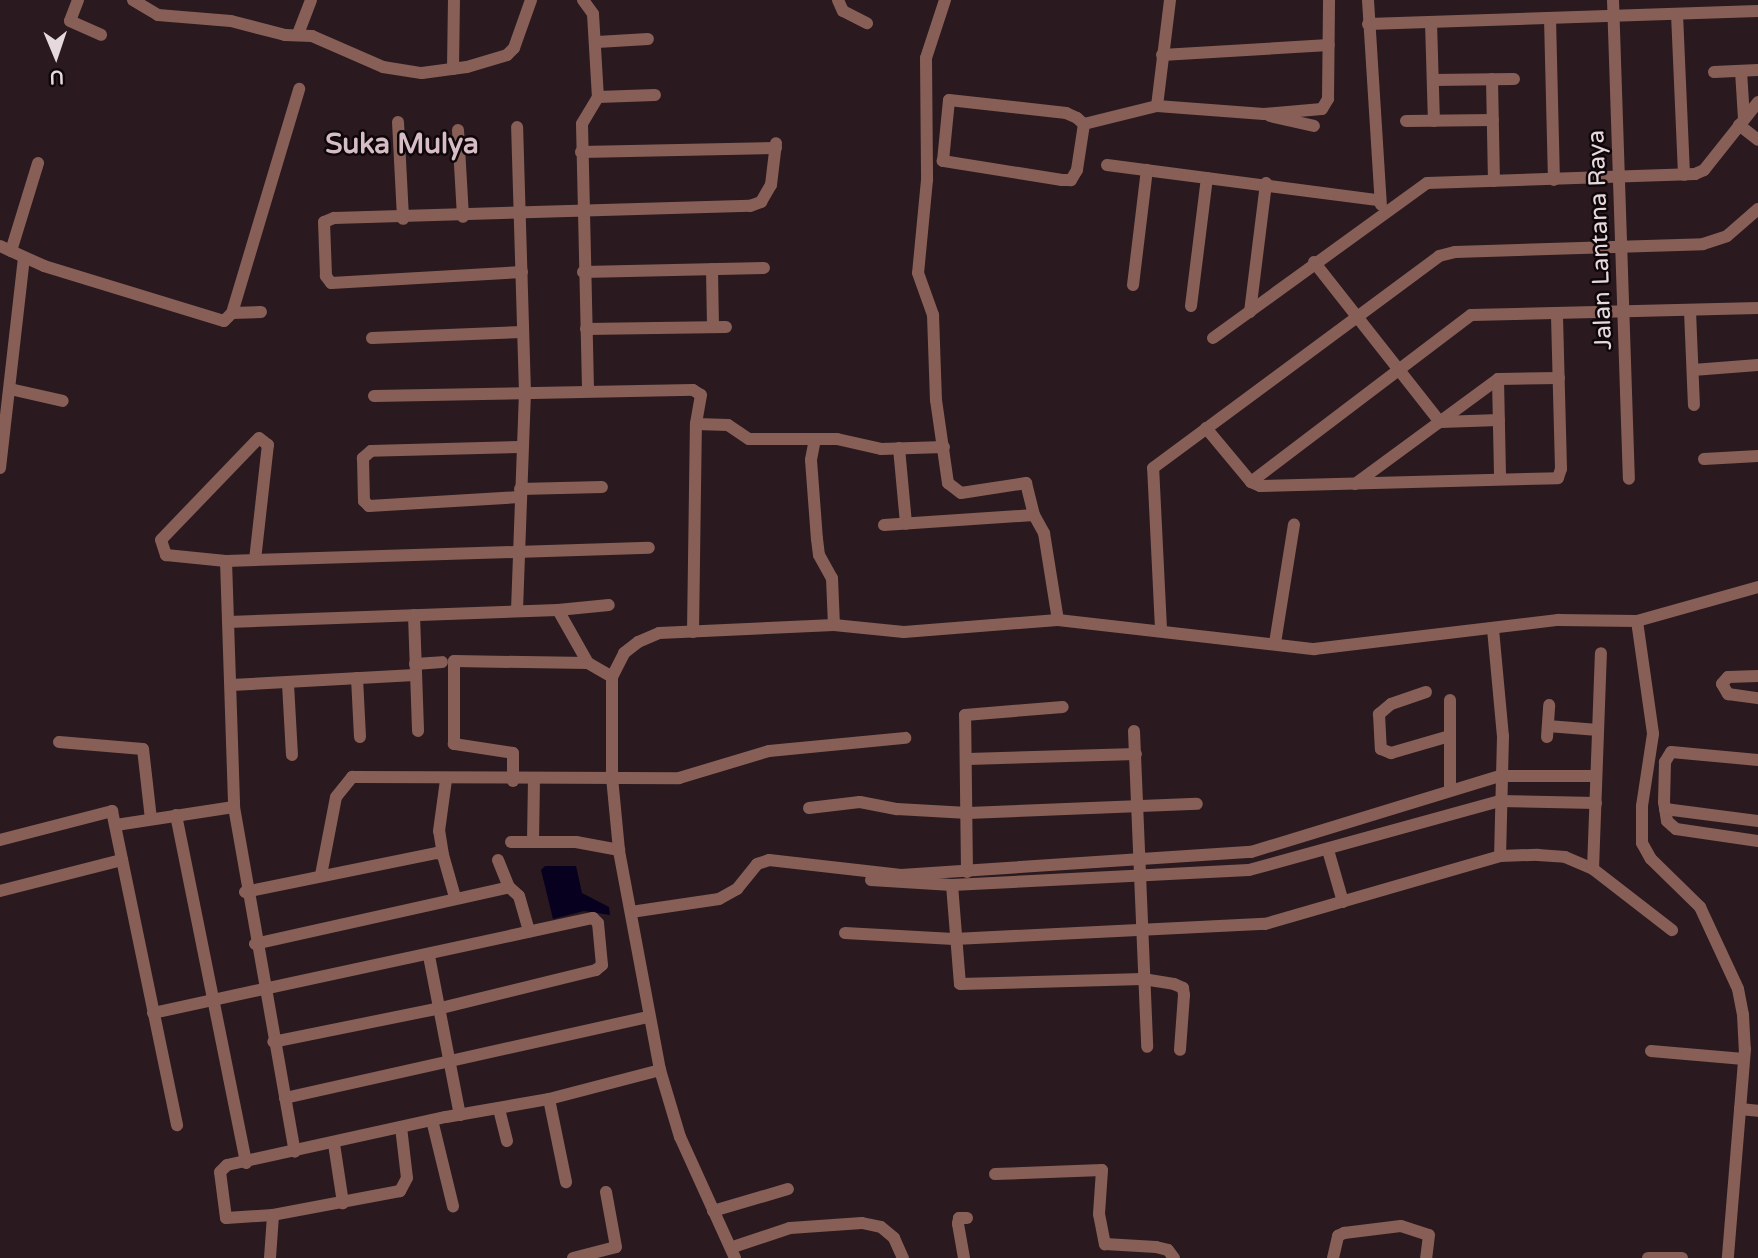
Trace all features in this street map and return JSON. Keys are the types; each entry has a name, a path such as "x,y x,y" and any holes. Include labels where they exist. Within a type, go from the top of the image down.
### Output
{"street":[{"path":"78,0 70,21 101,35"},
{"path":"133,0 158,15 231,21 285,35 298,34 330,41 357,58 404,72 453,69 511,52 531,0"},
{"path":"298,34 311,0"},
{"path":"453,69 454,0"},
{"path":"838,0 843,11 867,23"},
{"path":"945,0 926,58 927,180 918,272 933,315 936,400 948,483 953,491 1026,483 1034,515 1045,533 1058,620"},
{"path":"1157,106 1170,0"},
{"path":"1264,114 1326,105 1329,0"},
{"path":"1368,0 1378,200 1386,215"},
{"name":"Jalan Lantana Raya","path":"1612,0 1629,479"},
{"path":"585,1 593,14 597,41 598,97 583,117 581,152 588,391"},
{"path":"1368,24 1758,11"},
{"path":"1677,14 1684,174"},
{"path":"1550,18 1554,180"},
{"path":"1431,22 1434,121"},
{"path":"597,41 648,39"},
{"path":"1162,55 1329,46"},
{"path":"1714,72 1758,70"},
{"path":"1741,71 1742,122 1758,140"},
{"path":"1492,79 1494,181"},
{"path":"1433,80 1514,79"},
{"path":"38,163 5,248 24,257 214,321 224,321 232,313 299,89"},
{"path":"598,97 654,95"},
{"path":"1084,124 1077,170 1071,180 954,165 943,161 941,152 948,100 1066,113 1084,124 1157,106 1264,114 1314,126"},
{"path":"1213,338 1314,262 1386,215 1427,183 1619,178 1684,174 1704,170 1758,102"},
{"path":"1405,121 1493,120"},
{"path":"398,122 403,219"},
{"path":"517,128 522,216 525,393 519,447 517,610"},
{"path":"458,130 463,217"},
{"path":"522,272 329,282 325,220 522,216 757,205 771,185 776,146 581,152"},
{"path":"1107,165 1266,183 1378,200"},
{"path":"1133,285 1147,170"},
{"path":"1191,306 1207,178"},
{"path":"1250,312 1266,183"},
{"path":"1161,629 1151,474 1206,428 1439,257 1455,252 1703,244 1727,236 1758,209"},
{"path":"0,468 24,257"},
{"path":"1314,262 1440,422"},
{"path":"583,272 764,268"},
{"path":"586,330 719,326 712,269"},
{"path":"1251,482 1401,372 1471,315 1758,308"},
{"path":"1690,311 1694,405"},
{"path":"232,313 261,312"},
{"path":"1206,428 1251,482 1260,486 1561,476 1557,315"},
{"path":"372,338 523,332"},
{"path":"1693,370 1758,365"},
{"path":"1354,484 1498,380 1559,378"},
{"path":"1498,380 1500,478"},
{"path":"10,389 63,401"},
{"path":"374,396 697,391 701,394 696,424 694,632"},
{"path":"1440,422 1499,420"},
{"path":"696,424 728,425 749,439 815,439 899,448 944,447"},
{"path":"255,560 268,445 259,438 161,540 162,550 170,557 226,561 649,548"},
{"path":"815,439 811,460 817,539 819,555 832,578 834,625"},
{"path":"519,447 371,451 363,458 364,500 369,506 602,487"},
{"path":"899,448 905,524"},
{"path":"1703,458 1758,456"},
{"path":"884,524 1034,515"},
{"path":"1275,643 1294,525"},
{"path":"226,561 234,807 263,991 295,1152"},
{"path":"903,1258 894,1238 881,1227 862,1223 790,1228 734,1252 680,1137 646,1017 619,850 612,777 612,677 624,653 638,642 659,633 834,625 904,632 1058,620 1328,649 1594,618 1637,621 1758,587"},
{"path":"228,622 558,610 609,604"},
{"path":"558,610 588,663"},
{"path":"414,615 418,731"},
{"path":"1637,621 1653,734 1640,835 1651,859 1700,906 1738,989 1749,1053 1740,1109 1728,1258"},
{"path":"1493,629 1502,712 1500,856"},
{"path":"1593,869 1601,653"},
{"path":"513,781 513,753 454,744 454,661 588,663 612,677"},
{"path":"231,685 288,684 357,678 442,662"},
{"path":"1758,676 1728,677 1723,684 1728,694 1758,698"},
{"path":"357,678 360,737"},
{"path":"288,684 292,755"},
{"path":"1426,692 1391,704 1379,714 1381,749 1391,753 1450,736"},
{"path":"1450,700 1450,788"},
{"path":"1549,705 1548,732 1598,730"},
{"path":"967,872 968,759 964,717 968,712 1063,707"},
{"path":"1135,731 1147,1047"},
{"path":"321,875 336,796 347,781 365,775 513,781 687,776 769,751 905,738"},
{"path":"58,742 143,749 151,819"},
{"path":"1758,760 1671,752 1665,762 1665,809 1667,821 1676,829 1758,841"},
{"path":"968,759 1136,754"},
{"path":"631,912 719,899 737,889 757,864 769,860 901,875 1251,852 1307,838 1450,788 1500,776 1596,776"},
{"path":"446,780 439,831 455,897"},
{"path":"533,842 534,780"},
{"path":"809,808 860,802 897,809 968,813 1198,804"},
{"path":"757,864 907,885 1140,877 1249,870 1499,802 1596,803"},
{"path":"116,825 234,807"},
{"path":"1665,809 1758,821"},
{"path":"0,840 112,811 177,1125"},
{"path":"176,815 246,1163"},
{"path":"1307,838 1310,855"},
{"path":"512,842 576,842 619,850"},
{"path":"1328,850 1343,902"},
{"path":"246,892 433,853 443,855"},
{"path":"845,933 954,939 1265,924 1500,856 1565,857 1593,869 1672,930"},
{"path":"0,891 122,860"},
{"path":"498,860 509,887 519,896 529,932"},
{"path":"952,885 957,980 963,985 1143,979 1183,988 1180,1051"},
{"path":"255,944 509,887"},
{"path":"153,1013 429,956 593,918 602,965 441,1008 273,1042"},
{"path":"429,956 460,1115"},
{"path":"285,1098 646,1017"},
{"path":"1651,1051 1749,1053"},
{"path":"401,1127 404,1188 343,1203 273,1215 226,1218 221,1170 246,1163 334,1144 401,1127 432,1120 549,1099 660,1070"},
{"path":"549,1099 566,1182"},
{"path":"499,1109 506,1141"},
{"path":"1740,1109 1758,1111"},
{"path":"432,1120 453,1206"},
{"path":"334,1144 343,1203"},
{"path":"995,1174 1102,1171 1104,1241 1116,1248 1156,1247 1168,1250 1174,1258"},
{"path":"713,1211 788,1189"},
{"path":"573,1258 616,1247 606,1192"},
{"path":"270,1258 273,1215"},
{"path":"964,1258 958,1224 959,1218 967,1218"},
{"path":"1333,1258 1338,1236 1344,1233 1401,1226 1429,1235 1426,1258"},
{"path":"1648,1258 1682,1258"}],"shaded area":[{"path":"545,866 576,866 582,893 609,907 610,915 584,911 553,919 541,870"}],"district":[{"name":"Suka Mulya","path":"402,144"}]}
